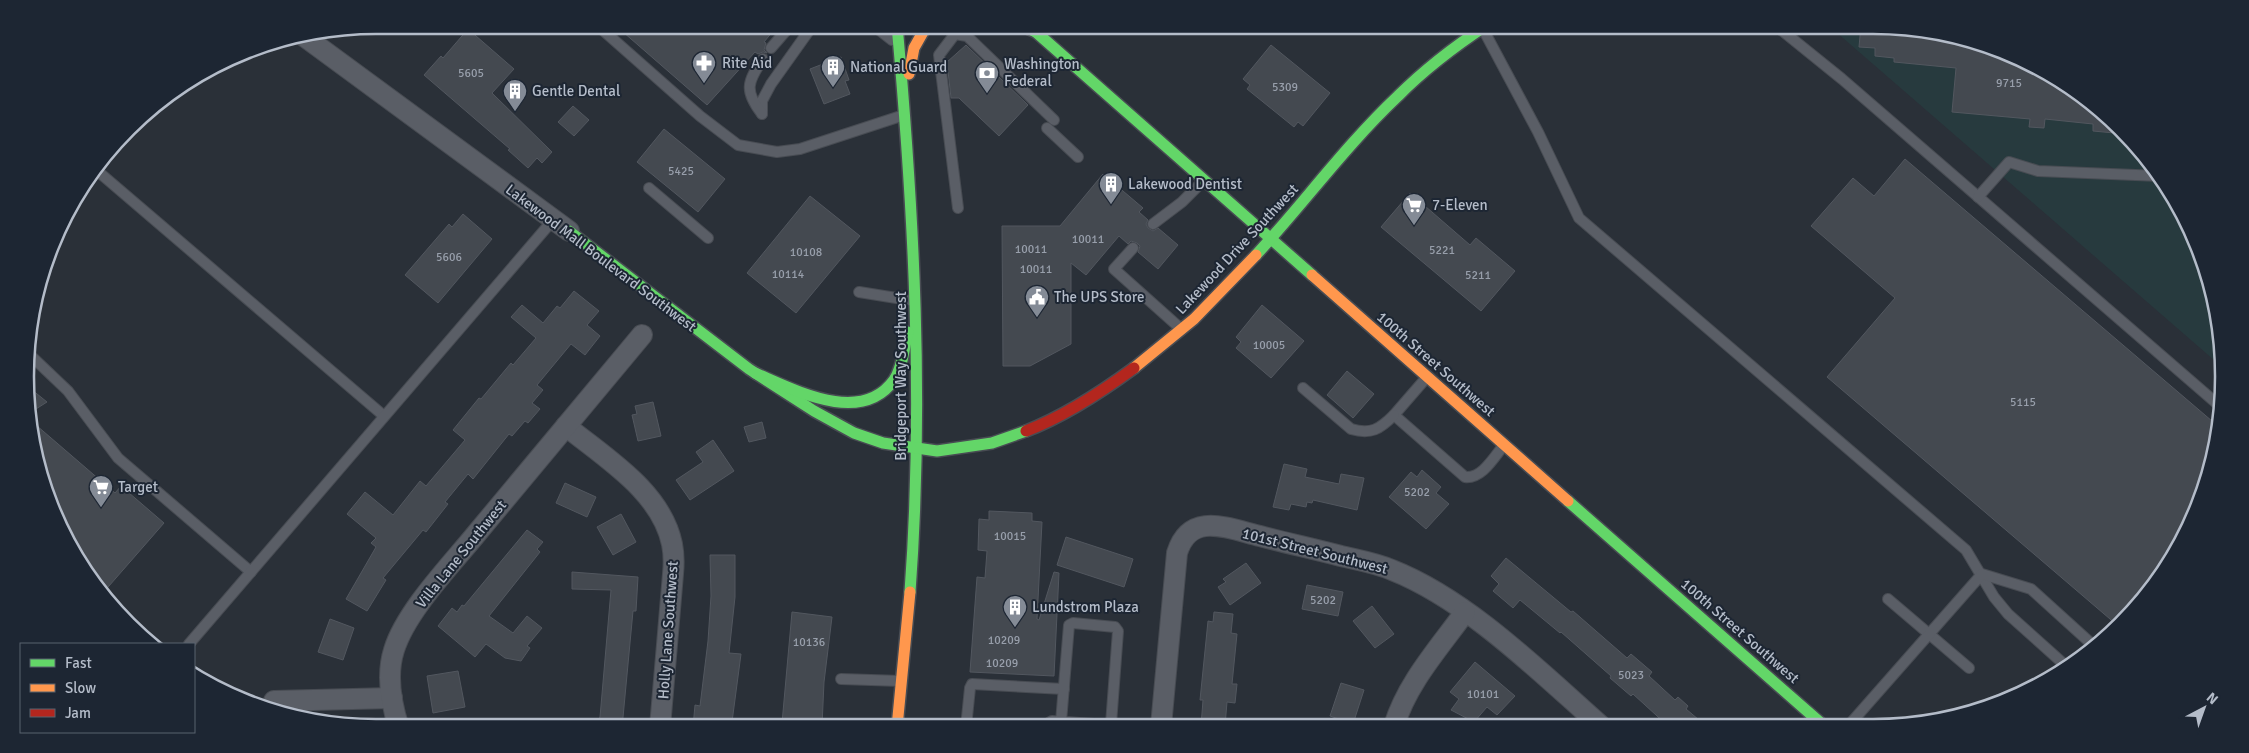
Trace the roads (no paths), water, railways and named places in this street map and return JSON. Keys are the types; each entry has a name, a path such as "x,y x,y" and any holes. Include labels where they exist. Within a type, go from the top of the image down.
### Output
{"main road":[{"name":"Bridgeport Way Southwest","path":"898,34 905,115 916,302 917,450 910,598 898,719"},
{"path":"905,115 913,47 920,34"},
{"name":"100th Street Southwest","path":"1043,34 1204,180 1816,719"},
{"name":"Lakewood Drive Southwest","path":"917,450 933,452 971,449 1015,436 1036,428 1074,408 1126,376 1182,330 1220,295 1374,118 1399,93 1440,58 1473,34"},
{"name":"Lakewood Mall Boulevard Southwest","path":"561,225 679,317 755,373 806,406 844,427 883,443 917,450"},
{"path":"755,373 810,396 834,402 851,402 873,398 885,390 894,379 916,302"}],"street":[{"name":"Lakewood Mall Boulevard Southwest","path":"309,40 561,225"},
{"name":"Villa Lane Southwest","path":"397,719 392,698 390,672 398,639 410,618 642,334"},
{"name":"Holly Lane Southwest","path":"566,426 647,496 662,518 670,536 674,552 673,574 661,719"},
{"name":"101st Street Southwest","path":"1162,719 1176,560 1181,542 1189,532 1203,526 1230,529 1377,565 1418,582 1464,612 1511,648 1593,719"},
{"path":"1396,719 1403,700 1464,612"},
{"path":"274,701 392,698"}],"lane":[{"path":"607,34 700,116 738,145 777,152 800,149 905,115"},
{"path":"771,48 783,34"},
{"path":"763,59 748,84 752,100 762,114 762,102 771,84 807,34"},
{"path":"885,34 899,49"},
{"path":"958,208 939,55 955,34 967,36 974,41 1054,120"},
{"path":"1488,34 1579,218 1966,550 1994,597 2008,614 2061,662"},
{"path":"1786,34 1842,79 2215,402"},
{"path":"1047,128 1078,157"},
{"path":"1978,197 2009,162 2038,171 2149,176"},
{"path":"101,174 384,416"},
{"path":"1153,224 1182,202 1204,180"},
{"path":"648,188 708,238"},
{"path":"190,643 384,416 561,225"},
{"path":"1133,248 1114,269 1182,330"},
{"path":"859,292 916,302"},
{"path":"34,358 54,375 118,458 251,572"},
{"path":"1303,388 1351,429 1360,432 1373,432 1381,428 1394,415 1428,376"},
{"path":"1394,415 1465,477 1473,478 1479,475 1504,444"},
{"path":"1854,719 1982,574"},
{"path":"1982,574 2030,588 2089,641"},
{"path":"1888,599 1969,668"},
{"path":"1061,719 1069,625 1073,623 1117,628 1110,719"},
{"path":"841,679 902,681"},
{"path":"967,719 972,684 1064,689"}],"place":[{"name":"Rite Aid","path":"704,84"},
{"name":"National Guard","path":"833,88"},
{"name":"Washington Federal","path":"987,94"},
{"name":"Gentle Dental","path":"515,112"},
{"name":"Lakewood Dentist","path":"1111,205"},
{"name":"7-Eleven","path":"1414,226"},
{"name":"The UPS Store","path":"1037,318"},
{"name":"Target","path":"101,508"},
{"name":"Lundstrom Plaza","path":"1015,628"}]}
